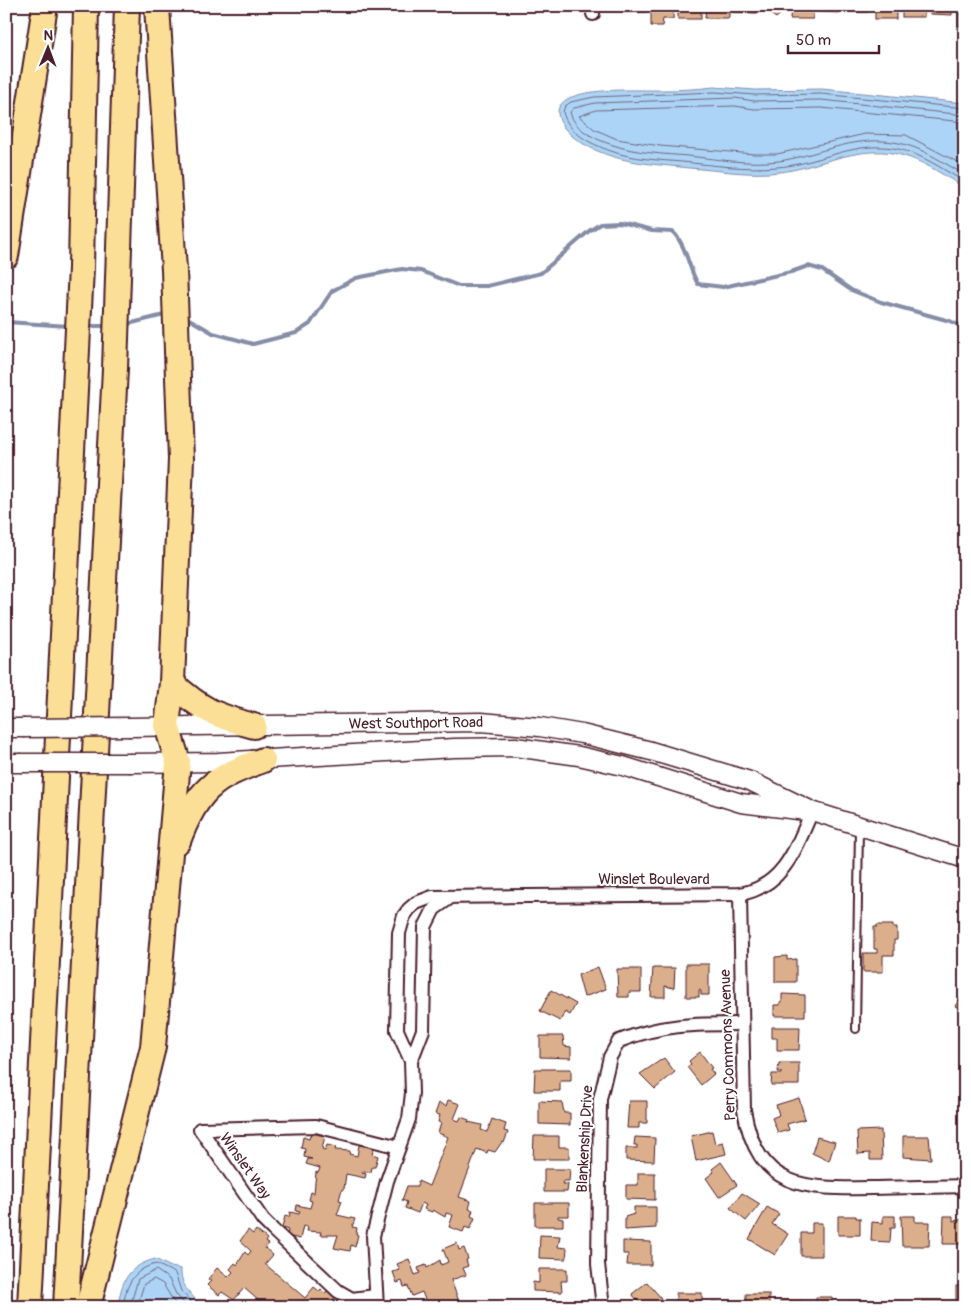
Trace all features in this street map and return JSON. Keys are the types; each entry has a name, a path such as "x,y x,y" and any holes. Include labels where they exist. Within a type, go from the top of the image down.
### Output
{"highway":[{"path":"6,256 45,6"},
{"path":"30,1307 82,268 86,6"},
{"path":"66,1307 115,369 127,6"},
{"path":"88,1307 154,1047 178,762 167,726 172,683 181,459 174,270 157,6"},
{"path":"172,683 194,703 215,715 254,726"},
{"path":"168,874 184,823 191,809 206,789 229,774 263,760"}],"main road":[{"name":"West Southport Road","path":"15,728 481,722 540,727 582,734 651,751 750,781 812,811 965,859"},
{"name":"West Southport Road","path":"13,763 263,760 454,748 516,747 560,752 623,766 741,804 761,808 812,811"}],"street":[{"name":"Winslet Boulevard","path":"376,1301 373,1236 387,1181 409,1119 412,1093 411,1061 397,1030 401,924 409,909 416,903 432,898 451,897 740,894 764,887 775,879 794,853 812,811"},
{"name":"Perry Commons Avenue","path":"740,894 744,1110 752,1144 764,1162 781,1176 804,1186 831,1188 965,1186"},
{"name":"Winslet Boulevard","path":"411,1061 423,1030 425,927 434,909 451,897"},
{"name":"Blankenship Drive","path":"603,1307 598,1264 600,1099 610,1057 619,1041 655,1028 680,1024 742,1024"},
{"name":"Winslet Way","path":"376,1301 352,1298 338,1291 262,1220 200,1130 316,1126 399,1147"}],"lane":[{"path":"856,1029 859,826"}],"water":[{"path":"714,87 755,90 822,89 965,103 965,188 915,160 894,153 883,152 844,156 793,170 769,173 734,172 630,161 586,146 564,128 558,113 561,104 571,97 585,93"},
{"path":"155,1259 171,1267 181,1269 184,1285 203,1307 118,1307 121,1289 128,1276 139,1266"}],"building":[{"path":"543,6 562,6 562,10 543,10"},
{"path":"624,6 647,6 647,12 623,12"},
{"path":"651,6 674,6 673,19 663,19 662,26 651,26"},
{"path":"678,6 701,6 701,19 678,19"},
{"path":"706,6 729,6 729,18 705,18"},
{"path":"733,6 757,6 757,13 733,12"},
{"path":"762,6 784,6 784,11 776,18 768,12 762,11"},
{"path":"791,6 813,6 813,19 790,19"},
{"path":"820,6 839,6 839,13 820,12"},
{"path":"846,6 868,6 868,12 845,12"},
{"path":"875,6 896,6 896,19 875,19"},
{"path":"902,6 924,6 924,17 902,17"},
{"path":"930,6 952,6 952,15 930,14"},
{"path":"959,6 965,6 965,26 959,26"},
{"path":"877,925 893,925 893,928 897,928 897,940 894,940 894,955 883,955 883,972 863,972 863,953 877,953 877,949 874,949 874,927 877,927"},
{"path":"787,956 787,960 796,959 796,982 775,982 775,957"},
{"path":"686,964 709,964 709,995 701,995 699,990 699,997 686,997"},
{"path":"598,967 606,989 584,997 578,975"},
{"path":"653,968 675,968 674,988 665,986 665,997 651,997"},
{"path":"617,969 641,969 641,992 629,992 629,997 618,997"},
{"path":"551,990 576,1004 570,1015 565,1012 560,1021 540,1011"},
{"path":"965,991 965,1012 955,1006"},
{"path":"782,994 805,995 805,1016 774,1016 774,1005 780,1005"},
{"path":"772,1027 800,1027 799,1050 777,1050 777,1038 772,1038"},
{"path":"959,1031 965,1031 965,1054 959,1054"},
{"path":"540,1036 563,1036 564,1046 571,1047 571,1058 540,1057"},
{"path":"700,1052 712,1068 710,1069 714,1074 701,1085 687,1067 691,1064 689,1061"},
{"path":"664,1058 675,1072 655,1089 640,1074"},
{"path":"779,1063 799,1063 799,1085 771,1085 772,1074 781,1074 781,1072 778,1072"},
{"path":"535,1069 571,1069 571,1081 560,1081 560,1091 534,1091"},
{"path":"799,1098 805,1119 787,1124 789,1130 778,1133 772,1118 779,1115 776,1105"},
{"path":"448,1100 460,1104 454,1119 459,1121 461,1117 469,1120 468,1122 482,1125 481,1130 487,1132 492,1119 506,1124 504,1131 508,1132 504,1143 502,1142 495,1152 488,1150 487,1153 477,1149 459,1197 471,1201 469,1209 473,1210 471,1216 475,1218 470,1229 465,1227 463,1232 449,1227 453,1215 446,1213 445,1217 433,1210 432,1212 424,1209 426,1205 422,1203 418,1213 405,1208 407,1202 402,1200 407,1186 417,1186 418,1181 429,1186 448,1137 438,1133 441,1123 438,1122 440,1115 435,1114 439,1103 446,1106"},
{"path":"539,1101 562,1102 564,1113 570,1113 570,1125 539,1124"},
{"path":"629,1101 647,1101 647,1123 639,1123 639,1128 627,1128"},
{"path":"881,1130 882,1160 870,1160 870,1153 858,1154 857,1131"},
{"path":"712,1131 715,1144 723,1142 726,1154 696,1161 691,1136"},
{"path":"311,1133 325,1136 322,1149 325,1150 327,1145 336,1147 335,1150 350,1151 349,1154 357,1156 359,1145 374,1148 372,1154 378,1156 375,1167 372,1167 371,1172 363,1171 362,1173 366,1174 365,1178 346,1174 344,1189 342,1189 339,1200 342,1201 337,1215 355,1219 352,1227 357,1228 356,1234 358,1235 355,1247 351,1245 350,1251 334,1248 338,1235 320,1235 321,1232 307,1231 308,1227 303,1226 300,1239 287,1236 288,1230 282,1228 285,1216 289,1217 290,1212 299,1214 300,1212 296,1211 297,1205 310,1208 312,1201 309,1200 311,1192 314,1193 316,1172 318,1173 320,1168 306,1164 308,1159 312,1159 304,1157 305,1149 301,1148 303,1137 309,1139"},
{"path":"534,1136 559,1136 559,1147 569,1147 569,1159 533,1159"},
{"path":"903,1136 929,1136 931,1159 903,1157"},
{"path":"635,1137 655,1138 654,1161 626,1160 626,1148 637,1148 637,1145 634,1145"},
{"path":"817,1137 835,1142 829,1161 812,1153"},
{"path":"721,1162 737,1185 719,1197 706,1178 714,1172 712,1169"},
{"path":"544,1169 570,1169 569,1181 563,1181 562,1184 568,1184 567,1192 544,1192"},
{"path":"638,1173 655,1173 655,1200 626,1199 626,1185 638,1185"},
{"path":"742,1193 760,1204 746,1221 730,1208"},
{"path":"535,1203 569,1203 569,1216 558,1216 558,1218 563,1219 563,1226 535,1226"},
{"path":"634,1207 656,1207 656,1228 625,1230 625,1217 634,1214"},
{"path":"767,1207 779,1214 772,1224 788,1234 775,1255 749,1239"},
{"path":"838,1216 856,1216 856,1218 860,1218 860,1235 838,1235"},
{"path":"883,1216 895,1216 895,1228 891,1228 890,1242 871,1241 872,1222 883,1223"},
{"path":"901,1216 915,1216 915,1222 930,1222 929,1246 902,1246"},
{"path":"944,1216 953,1216 953,1221 965,1219 965,1244 943,1244"},
{"path":"812,1223 822,1223 822,1256 801,1256 801,1233 812,1233"},
{"path":"248,1230 253,1234 256,1230 267,1239 265,1242 268,1244 265,1248 273,1255 265,1264 305,1298 314,1287 319,1291 321,1289 325,1293 327,1291 335,1298 331,1302 336,1307 266,1307 244,1288 234,1300 222,1292 219,1295 207,1285 211,1281 208,1279 217,1268 228,1277 233,1272 230,1269 235,1263 237,1265 245,1252 248,1255 251,1251 240,1241"},
{"path":"540,1235 560,1236 558,1247 567,1248 566,1259 539,1258"},
{"path":"623,1241 651,1242 651,1265 627,1265 628,1254 623,1254"},
{"path":"457,1243 459,1250 464,1248 468,1259 466,1260 468,1266 463,1268 466,1275 451,1280 461,1307 428,1307 422,1292 412,1296 408,1286 404,1287 402,1281 397,1283 393,1272 400,1270 397,1264 409,1259 415,1275 420,1273 418,1268 426,1265 427,1268 440,1260 441,1265 448,1262 443,1249"},
{"path":"539,1269 567,1269 567,1281 561,1281 562,1292 533,1291 533,1282 539,1283"},
{"path":"647,1282 661,1298 652,1307 643,1307 632,1294"},
{"path":"956,1286 965,1286 965,1307 956,1307"},
{"path":"676,1293 702,1293 702,1307 676,1307"},
{"path":"746,1294 769,1294 769,1307 746,1307"},
{"path":"816,1297 832,1297 832,1307 810,1307 810,1303 816,1303"},
{"path":"780,1301 801,1301 801,1307 780,1307"},
{"path":"849,1301 873,1301 873,1307 848,1307"},
{"path":"881,1301 903,1301 903,1307 881,1307"},
{"path":"922,1301 944,1301 944,1307 922,1307"},
{"path":"553,1302 564,1302 564,1305 567,1307 541,1307 541,1305 553,1305"},
{"path":"712,1302 733,1303 733,1307 712,1307"}],"waterway":[{"path":"184,316 213,333 253,344 296,333 310,324 332,291 356,278 402,269 421,271 459,286 487,286 541,273 589,231 600,224 620,223 652,231 673,232 684,250 698,284 723,287 791,272 808,266 822,270 851,290 881,302 950,321 965,328"},
{"path":"124,325 168,314"},
{"path":"6,322 69,326"},
{"path":"86,326 109,326"}]}
